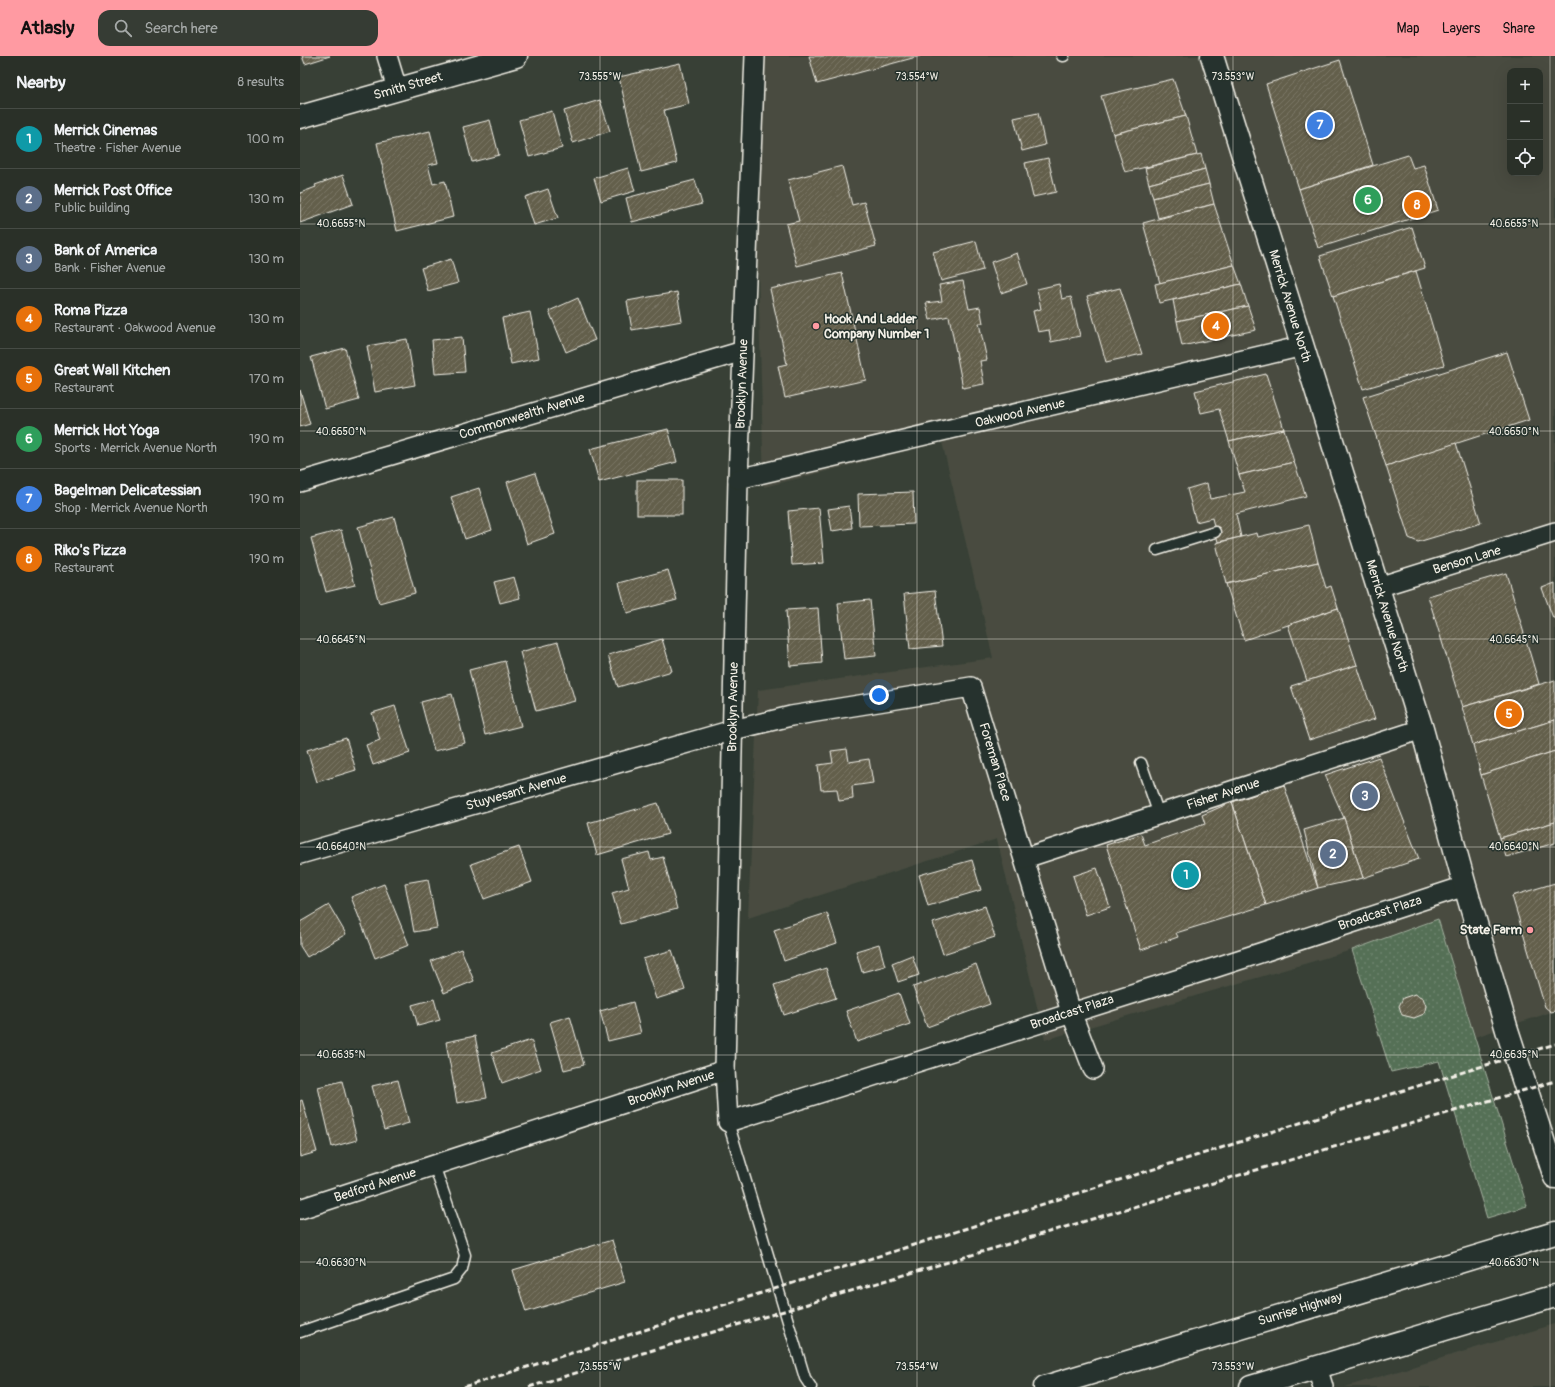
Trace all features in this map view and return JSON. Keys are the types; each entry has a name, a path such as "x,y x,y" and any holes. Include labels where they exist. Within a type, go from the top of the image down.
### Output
{"main road":[{"name":"Smith Street","path":"300,117 516,56"},
{"name":"Merrick Avenue North","path":"1212,56 1422,729 1465,886 1507,1030 1555,1177"},
{"name":"Sunrise Highway","path":"1044,1387 1555,1232"},
{"path":"1252,1387 1320,1377 1555,1296"}],"street":[{"path":"387,56 397,89"},
{"name":"Brooklyn Avenue","path":"442,1163 725,1070 738,479 755,56"},
{"name":"Oakwood Avenue","path":"738,479 1303,346"},
{"name":"Commonwealth Avenue","path":"300,482 743,351"},
{"name":"Benson Lane","path":"1378,587 1555,532"},
{"name":"Foreman Place","path":"732,730 791,716 971,686 1071,1012 1093,1069"},
{"name":"Fisher Avenue","path":"1025,858 1422,729"},
{"name":"Stuyvesant Avenue","path":"300,854 732,730"},
{"name":"Broadcast Plaza","path":"728,1122 1071,1012 1217,967 1465,886"},
{"path":"725,1070 728,1122"},
{"name":"Bedford Avenue","path":"300,1209 442,1163"}],"lane":[{"path":"1157,550 1215,532"},
{"path":"1141,763 1159,814"},
{"path":"728,1122 804,1382 811,1387"},
{"path":"300,1332 454,1279 462,1269 465,1255 442,1163"}],"shaded area":[{"path":"752,56 1555,56 1555,1011 1475,1037 1438,919 1352,950 1045,1040 997,839 748,918 758,690 993,658 942,442 764,487"},
{"path":"1555,1324 1555,1387 1345,1387"}],"green space":[{"path":"1438,919 1527,1206 1487,1218 1439,1061 1391,1072 1352,950"}],"building":[{"path":"302,56 330,56 305,64"},
{"path":"809,56 920,56 817,84"},
{"path":"1340,60 1373,165 1299,189 1266,84"},
{"path":"680,63 689,104 664,110 677,163 641,172 619,77"},
{"path":"1173,79 1186,116 1113,134 1101,96"},
{"path":"600,100 610,131 573,143 564,111"},
{"path":"552,111 562,148 529,157 519,120"},
{"path":"1038,113 1045,145 1022,151 1014,118"},
{"path":"1186,116 1197,155 1125,172 1113,134"},
{"path":"490,120 499,155 472,162 463,127"},
{"path":"430,131 438,163 428,165 433,184 445,181 453,217 397,231 377,143"},
{"path":"1201,154 1205,169 1149,184 1145,168"},
{"path":"1408,155 1413,168 1424,165 1438,210 1318,248 1299,189"},
{"path":"1048,158 1056,192 1033,197 1025,163"},
{"path":"842,166 852,205 864,202 876,246 797,266 786,224 799,221 788,180"},
{"path":"628,168 635,191 601,201 594,178"},
{"path":"1205,169 1209,184 1153,198 1149,184"},
{"path":"343,175 353,204 300,223 300,193 316,187 315,185"},
{"path":"695,180 702,204 632,222 626,198"},
{"path":"1209,184 1214,204 1158,218 1153,198"},
{"path":"548,189 558,218 534,225 525,197"},
{"path":"1214,204 1234,265 1160,283 1143,223"},
{"path":"1412,227 1425,268 1333,296 1320,256"},
{"path":"976,241 983,270 941,281 933,252"},
{"path":"1017,253 1027,284 1001,293 991,262"},
{"path":"451,259 458,283 428,291 421,268"},
{"path":"1234,265 1241,284 1159,303 1155,284"},
{"path":"1416,271 1444,365 1363,389 1333,296"},
{"name":"Hook And Ladder Company Number 1","path":"842,273 866,380 785,398 778,366 787,364 770,289"},
{"path":"963,281 969,309 980,307 983,323 979,323 987,360 980,361 984,384 963,388 949,316 930,320 926,303 942,301 939,285"},
{"path":"1059,284 1062,299 1071,297 1080,336 1051,342 1049,330 1038,332 1033,311 1041,309 1037,289"},
{"path":"1241,284 1248,306 1177,321 1173,300"},
{"path":"1120,288 1142,354 1106,362 1087,296"},
{"path":"677,292 682,321 632,330 627,301"},
{"path":"578,298 595,340 566,352 549,311"},
{"path":"1248,306 1256,330 1182,346 1177,321"},
{"path":"530,312 539,358 511,364 502,318"},
{"path":"462,337 465,372 435,374 432,340"},
{"path":"407,339 415,385 375,392 367,346"},
{"path":"345,348 359,400 325,409 311,357"},
{"path":"1507,352 1529,420 1386,466 1363,397"},
{"path":"1266,374 1284,429 1229,441 1219,409 1201,413 1195,391"},
{"path":"300,390 310,424 300,427"},
{"path":"668,429 677,462 599,482 590,449"},
{"path":"1284,429 1294,462 1239,475 1229,441"},
{"path":"1456,443 1481,523 1418,542 1409,538 1386,466"},
{"path":"1294,462 1306,496 1236,514 1241,537 1218,542 1212,518 1196,522 1187,489 1207,483 1210,499 1245,492 1239,475"},
{"path":"535,473 555,534 527,544 507,482"},
{"path":"637,480 682,480 682,515 637,515"},
{"path":"479,488 492,530 465,539 451,497"},
{"path":"913,492 914,524 859,526 858,494"},
{"path":"849,506 852,528 832,531 828,509"},
{"path":"819,508 824,563 792,565 788,511"},
{"path":"394,517 415,593 379,603 358,527"},
{"path":"1309,525 1318,562 1226,584 1216,543 1257,533 1258,537"},
{"path":"341,530 355,585 326,592 311,538"},
{"path":"1318,562 1326,588 1331,586 1338,608 1244,640 1226,584"},
{"path":"668,570 677,600 627,613 619,583"},
{"path":"1506,573 1539,684 1462,707 1428,596"},
{"path":"514,577 520,598 500,603 494,582"},
{"path":"1555,583 1555,618 1553,618 1542,588"},
{"path":"935,591 942,646 910,649 904,594"},
{"path":"870,600 876,656 844,659 838,603"},
{"path":"818,608 822,663 790,666 786,610"},
{"path":"1338,608 1357,665 1307,681 1288,625"},
{"path":"662,639 672,671 618,687 608,655"},
{"path":"558,642 575,701 536,711 520,652"},
{"path":"505,661 521,726 485,735 469,670"},
{"path":"1357,665 1375,719 1309,740 1291,686"},
{"path":"1555,680 1555,720 1473,745 1462,707"},
{"path":"452,694 465,743 434,751 421,702"},
{"path":"395,706 410,753 373,765 366,745 380,740 372,713"},
{"path":"1555,720 1555,751 1481,775 1473,745"},
{"path":"346,738 356,770 317,782 307,750"},
{"path":"847,749 849,762 869,759 873,783 852,786 853,799 839,801 837,789 821,790 818,765 833,763 831,751"},
{"path":"1555,751 1555,822 1500,838 1481,775"},
{"path":"1379,757 1419,859 1363,878 1344,818 1325,775"},
{"path":"1284,785 1318,888 1266,905 1232,802"},
{"path":"1232,802 1266,905 1176,933 1178,937 1141,950 1106,845 1141,834 1145,845 1205,824 1202,815"},
{"path":"658,803 668,834 597,855 588,823"},
{"path":"1344,818 1363,878 1318,888 1304,830"},
{"path":"1555,822 1555,843 1506,857 1500,838"},
{"path":"519,847 532,882 484,899 471,864"},
{"path":"649,852 651,860 663,857 677,909 621,924 612,893 629,888 621,859"},
{"path":"972,860 981,890 928,906 919,875"},
{"path":"1097,868 1110,907 1086,915 1073,876"},
{"path":"428,879 437,928 414,932 405,883"},
{"path":"1555,883 1555,1011 1551,1012 1545,1007 1512,896"},
{"path":"384,884 409,945 375,958 351,897"},
{"path":"329,905 346,934 307,957 300,946 300,922"},
{"path":"985,906 995,937 943,954 933,923"},
{"path":"827,913 837,943 784,961 774,930"},
{"path":"879,944 885,966 862,972 856,951"},
{"path":"461,949 474,981 444,993 431,961"},
{"path":"672,950 685,990 656,999 643,959"},
{"path":"912,955 919,975 898,982 892,963"},
{"path":"976,964 990,1004 927,1027 913,987"},
{"path":"826,968 836,998 784,1015 774,985"},
{"path":"899,993 910,1024 857,1042 846,1011"},
{"path":"1415,994 1423,998 1426,1006 1424,1014 1414,1018 1402,1015 1399,1006 1403,998"},
{"path":"434,999 440,1020 418,1026 412,1005"},
{"path":"633,1002 641,1033 608,1041 600,1011"},
{"path":"570,1016 584,1065 564,1070 550,1022"},
{"path":"475,1036 487,1098 457,1103 446,1042"},
{"path":"531,1040 541,1069 502,1083 492,1053"},
{"path":"398,1080 409,1123 384,1130 372,1086"},
{"path":"342,1081 357,1140 332,1147 318,1087"},
{"path":"302,1100 317,1152 300,1157 300,1101"},
{"path":"612,1240 625,1282 526,1312 513,1270"}],"railway":[{"path":"464,1387 1398,1092 1555,1044"},
{"path":"529,1387 1555,1081"}],"place":[{"name":"Bagelman Delicatessian","path":"1320,125"},
{"name":"Merrick Hot Yoga","path":"1368,200"},
{"name":"Riko's Pizza","path":"1417,205"},
{"name":"Hook And Ladder Company Number 1","path":"816,326"},
{"name":"Roma Pizza","path":"1216,326"},
{"name":"Great Wall Kitchen","path":"1509,714"},
{"name":"Bank of America","path":"1365,796"},
{"name":"Merrick Post Office","path":"1333,854"},
{"name":"Merrick Cinemas","path":"1186,875"},
{"name":"State Farm","path":"1530,930"}]}
